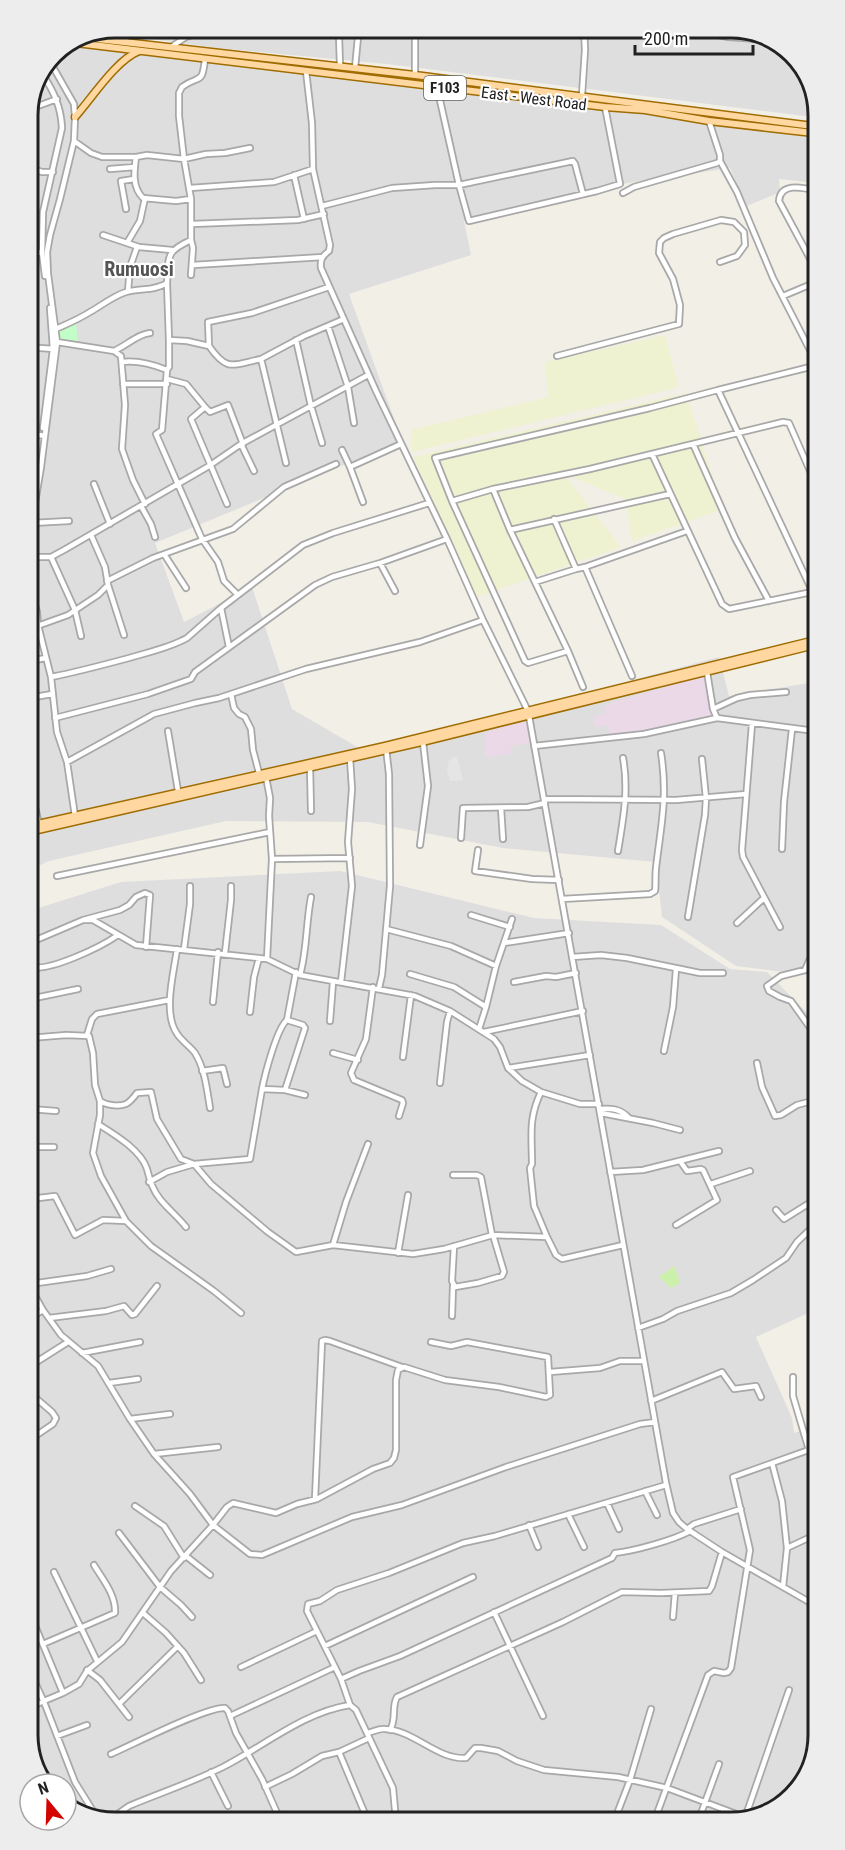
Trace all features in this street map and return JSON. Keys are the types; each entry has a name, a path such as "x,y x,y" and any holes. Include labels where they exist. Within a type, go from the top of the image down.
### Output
{"main road":[{"name":"East - West Road","path":"99,39 415,75 808,127"},
{"name":"East - West Road","path":"84,44 645,110 709,121 808,128"},
{"path":"75,117 112,73 134,53 141,50"},
{"path":"39,824 259,773 423,742 808,642"},
{"path":"38,830 350,758 808,647"}],"street":[{"path":"125,38 126,42"},
{"path":"170,47 184,38"},
{"path":"339,38 340,66"},
{"path":"355,68 358,38"},
{"path":"415,38 415,75"},
{"path":"582,96 584,38"},
{"path":"191,275 193,248 191,199 183,159 179,93 182,87 200,78 205,59"},
{"path":"38,475 57,342 47,252 74,141 75,117 74,104 54,68"},
{"path":"193,265 323,256 329,252 330,245 313,169 306,71"},
{"path":"45,79 57,99 62,128 43,212 42,252 53,349 44,415 45,436"},
{"path":"437,87 469,221 620,184 605,107"},
{"path":"38,106 57,99"},
{"path":"709,121 720,160 808,346"},
{"path":"74,141 96,156 147,155 183,159 250,148"},
{"path":"136,157 134,179 140,195 145,198 177,201 191,199"},
{"path":"623,193 717,163 720,160"},
{"path":"322,206 392,188 459,185 573,161 584,194"},
{"path":"110,169 135,167"},
{"path":"190,188 274,182 313,169"},
{"path":"38,170 52,172"},
{"path":"294,175 304,219"},
{"path":"126,209 121,181 134,179"},
{"path":"808,189 792,187 783,191 779,196 779,201 808,255"},
{"path":"127,243 140,221 145,198"},
{"path":"192,224 270,222 304,219 324,214"},
{"path":"557,357 680,324 680,305 676,287 659,253 660,242 664,238 721,220 734,222 744,232 745,245 737,256 720,262"},
{"path":"103,235 137,247 172,250 191,240"},
{"path":"128,291 130,267 137,247"},
{"path":"172,250 169,256 167,283 169,368 162,430 156,434 202,539 218,562 224,580 238,595"},
{"path":"38,253 42,252"},
{"path":"323,256 321,268 368,375 528,714 583,1011 666,1485 673,1513 688,1530 808,1601"},
{"path":"56,329 128,291 145,290 167,283"},
{"path":"783,296 808,286"},
{"path":"329,287 252,313 208,322 209,346 219,360 227,365 261,359 296,340 344,319"},
{"path":"328,326 348,387 354,423"},
{"path":"114,351 128,345 139,336 150,333"},
{"path":"169,340 209,346"},
{"path":"296,340 322,444"},
{"path":"57,342 114,351 121,356 125,405 122,449 155,537"},
{"path":"38,348 53,349"},
{"path":"261,359 286,463"},
{"path":"122,362 153,364 167,370"},
{"path":"568,651 528,663 525,661 452,501 435,458 650,408 808,368"},
{"path":"38,557 51,557 91,535 209,466 242,444 368,375"},
{"path":"123,384 167,382 186,384 210,412 228,405 254,471"},
{"path":"718,390 808,581"},
{"path":"205,407 191,419 226,504"},
{"path":"452,501 493,489 783,422 789,423 808,466"},
{"path":"38,435 45,436"},
{"path":"350,467 401,444"},
{"path":"693,444 735,538 769,601"},
{"path":"342,450 363,502"},
{"path":"652,454 722,604 729,609 808,595"},
{"path":"75,816 67,762 57,732 51,677 38,626 68,615 98,595 107,583 164,554 233,529 284,487 336,464"},
{"path":"94,484 110,524"},
{"path":"493,489 583,687"},
{"path":"510,530 670,494"},
{"path":"51,677 157,650 182,641 303,545 333,533 429,503"},
{"path":"554,519 576,569"},
{"path":"38,522 69,520"},
{"path":"535,582 687,531"},
{"path":"91,535 105,567 107,583 124,635"},
{"path":"55,718 148,694 190,679 195,672 315,585 332,577 447,539"},
{"path":"164,554 186,588"},
{"path":"51,557 75,610 81,636"},
{"path":"380,562 395,591"},
{"path":"585,567 633,676"},
{"path":"221,608 229,647"},
{"path":"67,762 154,714 231,694 306,669 420,642 483,620"},
{"path":"38,660 46,658"},
{"path":"707,672 713,709 717,718"},
{"path":"713,709 744,696 786,692"},
{"path":"38,696 52,694"},
{"path":"231,694 234,708 245,717 251,729 259,773"},
{"path":"534,746 644,734 717,718 808,730"},
{"path":"752,724 743,857 780,927"},
{"path":"782,849 784,802 792,729"},
{"path":"168,731 177,792"},
{"path":"420,846 428,786 423,742"},
{"path":"386,748 389,783 390,886 382,975 376,987 366,1039 351,1073 354,1080 402,1100 399,1116"},
{"path":"562,898 655,893 665,800 665,778 661,753"},
{"path":"341,982 352,896 348,842 352,789 350,758"},
{"path":"618,852 625,799 626,778 623,758"},
{"path":"688,917 706,798 702,759"},
{"path":"310,767 311,811"},
{"path":"266,777 270,798 272,859 267,959"},
{"path":"461,838 463,808 469,807 528,807 544,801 665,800 746,794"},
{"path":"501,808 503,839"},
{"path":"38,820 39,824"},
{"path":"57,876 270,832"},
{"path":"478,850 475,872 559,880"},
{"path":"272,859 350,858"},
{"path":"184,949 190,886"},
{"path":"225,953 231,886"},
{"path":"38,940 83,920 120,910 136,897 147,893 150,895 146,946"},
{"path":"149,1182 167,1172 194,1164 252,1158 262,1089 278,1033 287,1020 298,973 303,964 310,897"},
{"path":"737,923 764,898"},
{"path":"471,915 510,927"},
{"path":"481,1031 496,966 512,919"},
{"path":"83,920 93,920 136,945 267,959 298,973 333,982 376,987 411,995 450,1011 494,1039 500,1047 508,1068 522,1081 541,1092 600,1109 618,1110 629,1118 680,1130"},
{"path":"386,929 451,946 496,966"},
{"path":"504,943 569,933"},
{"path":"38,968 66,961 118,935"},
{"path":"177,949 169,1000 176,1034 195,1054 202,1071 210,1108"},
{"path":"213,1002 218,952"},
{"path":"572,957 602,954 700,974 723,973"},
{"path":"250,1012 254,977 259,958"},
{"path":"808,963 805,970 781,976 767,986 772,993 791,1001 808,1024"},
{"path":"664,1051 673,1007 676,969"},
{"path":"514,982 576,973"},
{"path":"410,974 454,987 486,1007"},
{"path":"330,1021 333,982"},
{"path":"38,997 78,989"},
{"path":"403,1057 411,995"},
{"path":"169,1000 97,1014 92,1019 87,1035 90,1040 95,1085 100,1101 93,1154 101,1176 126,1221 151,1246 241,1313"},
{"path":"440,1083 450,1011"},
{"path":"481,1031 583,1011"},
{"path":"285,1090 305,1028 303,1025 287,1020"},
{"path":"38,1037 87,1035"},
{"path":"333,1053 358,1060"},
{"path":"508,1068 590,1055"},
{"path":"757,1063 762,1087 775,1116 808,1102"},
{"path":"202,1071 223,1068 227,1084"},
{"path":"262,1089 285,1090 305,1095"},
{"path":"100,1101 104,1104 124,1105 137,1093 151,1092 157,1119 181,1159 194,1164 211,1184 268,1232 296,1252 333,1245 413,1254 454,1246 492,1235 547,1237"},
{"path":"541,1092 532,1116 532,1164 530,1168 534,1206 556,1255 562,1259 623,1245"},
{"path":"38,1109 56,1111"},
{"path":"98,1124 119,1137 134,1151 146,1166 149,1182 160,1199 186,1227"},
{"path":"333,1245 368,1144"},
{"path":"38,1147 54,1147"},
{"path":"610,1172 643,1170 719,1150"},
{"path":"676,1225 692,1213 717,1200 703,1170 687,1171 680,1161"},
{"path":"711,1184 750,1171"},
{"path":"453,1175 481,1177 492,1235 504,1272 502,1276 492,1280 457,1287 453,1284"},
{"path":"398,1253 408,1195"},
{"path":"38,1198 55,1196 75,1235 103,1220 126,1221"},
{"path":"776,1210 784,1219 808,1206"},
{"path":"638,1328 677,1311 730,1293 753,1280 786,1258 808,1231"},
{"path":"452,1316 454,1246"},
{"path":"38,1285 87,1276 111,1269"},
{"path":"49,1318 106,1311 124,1306 132,1315 157,1286"},
{"path":"38,1300 68,1342 98,1366 154,1454 190,1494 213,1525 250,1554 262,1555 352,1517 402,1504 535,1457 640,1424 655,1422"},
{"path":"38,1313 44,1310"},
{"path":"315,1499 322,1341 330,1341 445,1380 546,1396 551,1393 549,1358 546,1356 467,1342 451,1346 431,1342"},
{"path":"38,1361 68,1342"},
{"path":"82,1353 140,1342"},
{"path":"550,1372 600,1368 620,1361 644,1361"},
{"path":"38,1704 80,1684 87,1670 96,1661 122,1642 171,1571 227,1507 233,1503 273,1514 336,1490 373,1469 390,1463 396,1450 396,1380 398,1370 402,1367"},
{"path":"651,1401 720,1372 724,1373 734,1389 753,1385 756,1386 761,1397"},
{"path":"793,1377 793,1396 808,1443"},
{"path":"109,1383 138,1379"},
{"path":"38,1400 56,1418 53,1424 38,1434"},
{"path":"130,1419 170,1414"},
{"path":"154,1454 218,1447"},
{"path":"658,1812 709,1672 724,1673 729,1672 731,1668 750,1550 733,1477 808,1450"},
{"path":"772,1463 782,1501 787,1548 783,1587"},
{"path":"395,1812 393,1788 356,1710 350,1705 341,1679 307,1611 307,1606 338,1590 389,1573 463,1543 495,1536 666,1485"},
{"path":"645,1491 657,1515"},
{"path":"607,1503 619,1529"},
{"path":"135,1506 164,1526 185,1557 210,1575"},
{"path":"341,1679 400,1656 612,1558 615,1553 631,1551 681,1535 694,1524 741,1509"},
{"path":"568,1514 584,1548"},
{"path":"529,1525 538,1547"},
{"path":"119,1533 160,1587 192,1617"},
{"path":"787,1548 808,1538"},
{"path":"390,1730 394,1724 394,1702 397,1696 622,1592 675,1593 711,1589 722,1552"},
{"path":"43,1644 116,1613 111,1592 94,1565"},
{"path":"54,1572 96,1661"},
{"path":"325,1646 473,1577"},
{"path":"673,1617 675,1593"},
{"path":"494,1612 543,1716"},
{"path":"143,1613 160,1627 178,1647 201,1680"},
{"path":"241,1667 317,1631"},
{"path":"38,1632 63,1693"},
{"path":"119,1704 178,1647"},
{"path":"230,1716 335,1667"},
{"path":"87,1670 100,1680 129,1717"},
{"path":"38,1689 75,1782 92,1809"},
{"path":"748,1810 789,1690"},
{"path":"120,1812 129,1806 212,1772 248,1754 307,1719 350,1705"},
{"path":"111,1754 217,1708 225,1708 266,1787 276,1812"},
{"path":"618,1812 630,1780 651,1709"},
{"path":"57,1736 87,1725"},
{"path":"266,1787 322,1756 339,1752 384,1728 397,1731 454,1757 466,1758 472,1750 481,1748 498,1751 517,1761 544,1770 618,1778 667,1788 729,1812"},
{"path":"339,1752 364,1812"},
{"path":"702,1812 719,1764"},
{"path":"212,1772 228,1806"}],"shaded area":[{"path":"144,38 746,39 765,45 792,68 803,90 808,116 387,64 217,48"},
{"path":"78,47 653,115 808,137 808,182 779,179 780,192 747,206 730,168 628,183 464,221 471,255 349,294 402,441 155,543 184,622 252,587 292,709 359,748 581,694 719,657 729,696 808,683 808,975 736,966 662,917 656,862 503,848 368,822 226,821 49,861 38,866 38,109 45,80 60,60"},
{"path":"706,675 713,719 610,737 608,725 595,727 594,716 606,714 605,705"},
{"path":"528,718 532,742 511,746 511,754 485,757 486,732"},
{"path":"457,756 463,780 450,781 447,771 449,760"},
{"path":"340,871 534,918 661,925 730,969 767,972 808,1014 808,1313 756,1337 792,1418 794,1433 808,1429 808,1736 800,1770 777,1797 741,1812 109,1812 85,1807 78,1803 78,1772 46,1772 38,1746 38,908 121,882"}],"green space":[{"path":"76,323 78,344 60,342 60,330"},
{"path":"665,335 679,387 412,452 411,430 548,397 545,362"},
{"path":"686,393 723,509 632,541 625,499 563,473 621,547 477,597 413,457"},
{"path":"674,1266 680,1283 671,1288 659,1277"}],"waterway":[{"path":"783,1456 802,1450"}],"district":[{"name":"Rumuosi","path":"139,269"}]}
